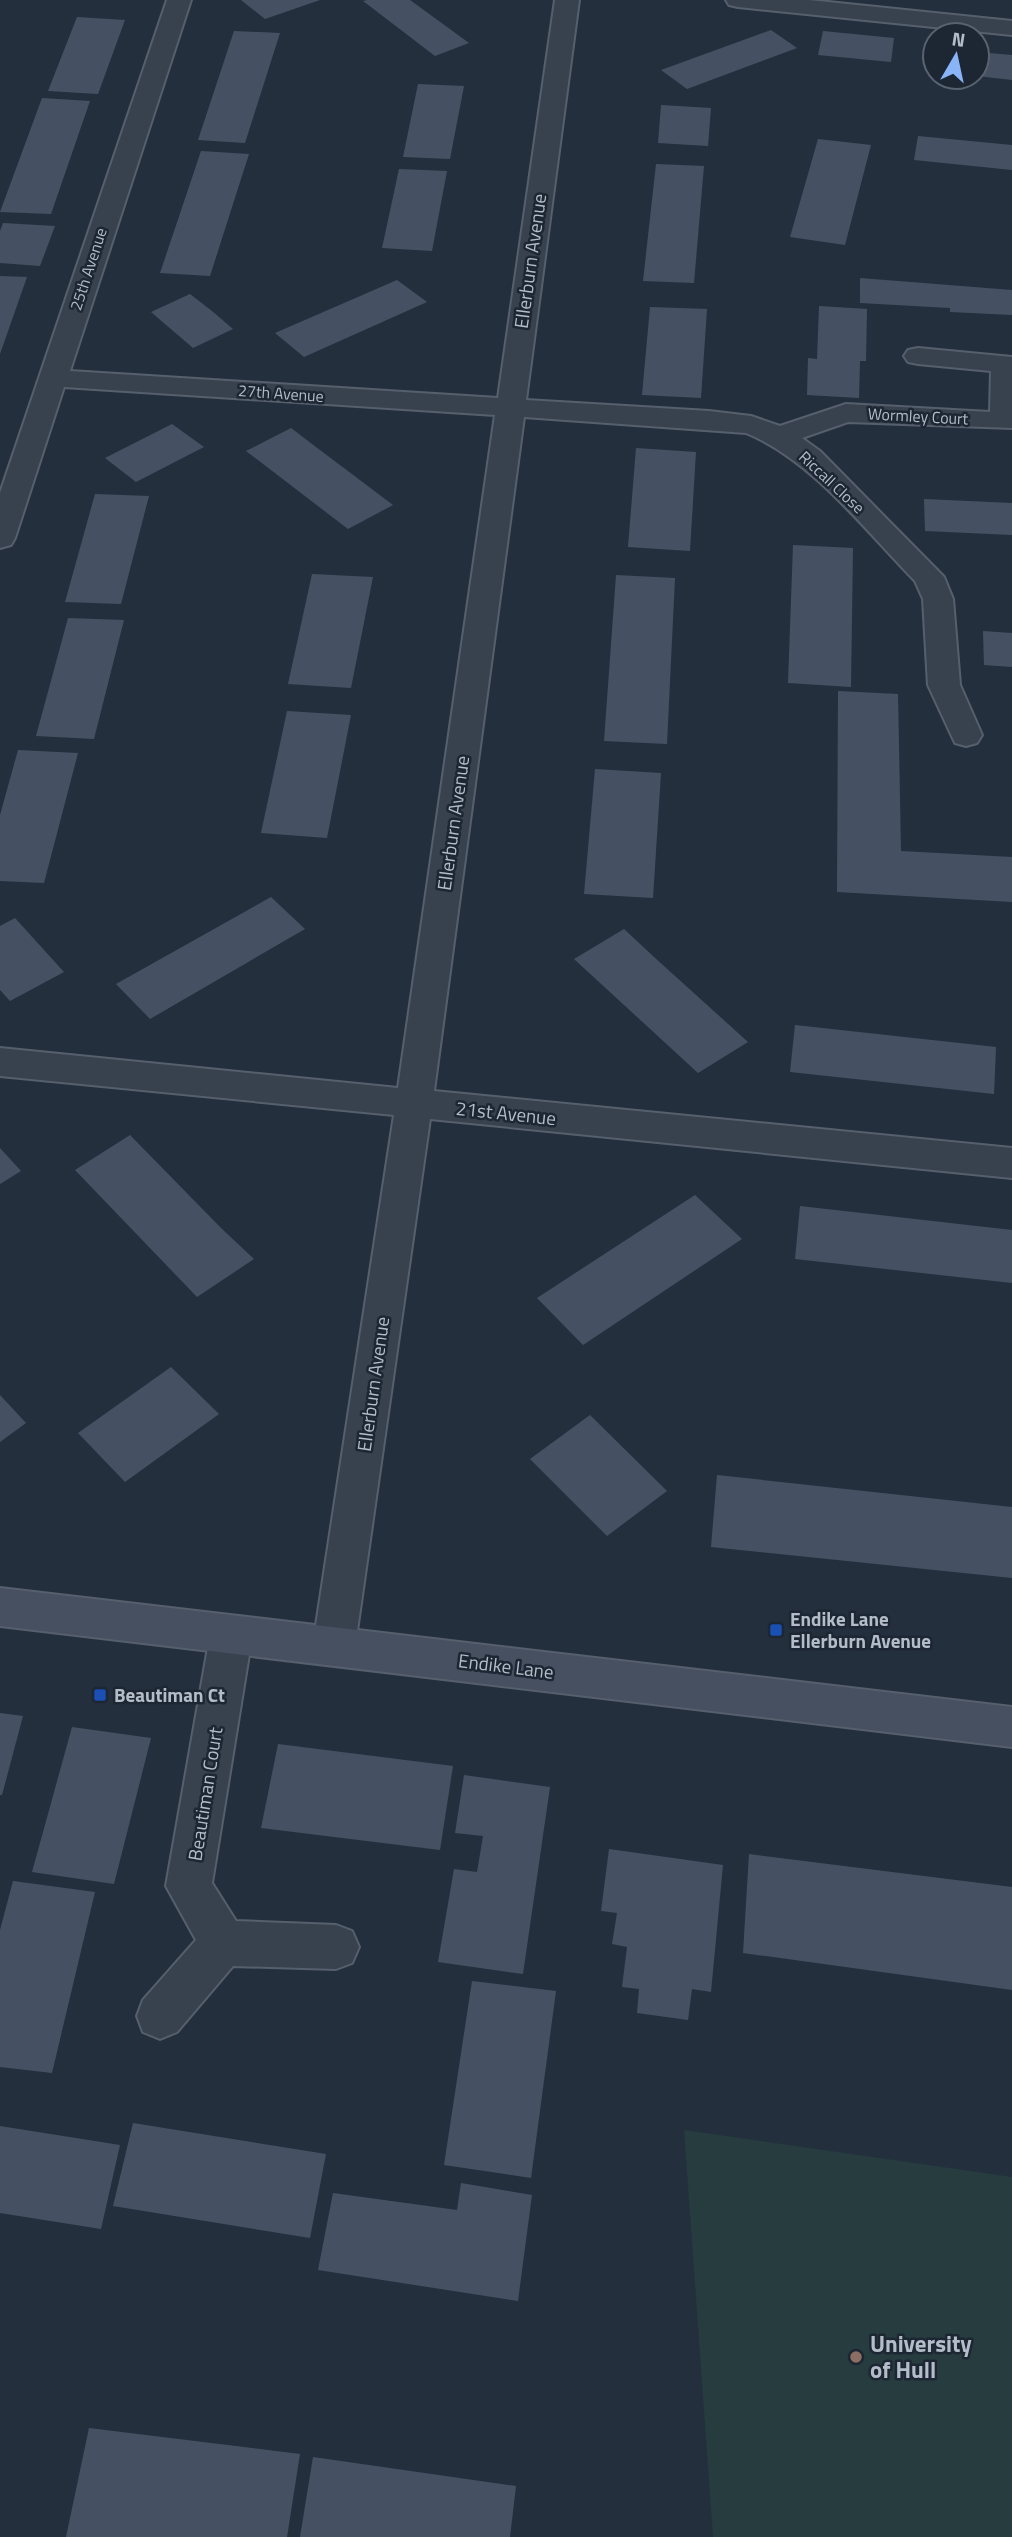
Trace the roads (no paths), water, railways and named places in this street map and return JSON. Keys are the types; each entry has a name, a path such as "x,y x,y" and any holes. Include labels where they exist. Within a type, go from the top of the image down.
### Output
{"street":[{"name":"25th Avenue","path":"0,538 179,0"},
{"name":"Ellerburn Avenue","path":"334,1645 414,1104 567,0"},
{"path":"738,0 1012,27"},
{"name":"Wormley Court","path":"779,436 846,413 1004,421 1008,365 918,356"},
{"name":"27th Avenue","path":"53,378 509,409"},
{"name":"Riccall Close","path":"509,409 709,420 751,425 779,436 810,457 929,577 938,599 944,685 967,735"},
{"name":"21st Avenue","path":"0,1062 1012,1163"},
{"name":"Endike Lane","path":"0,1607 1012,1727"},
{"name":"Beautiman Court","path":"223,1943 189,1886 231,1636"},
{"path":"160,2016 223,1943 336,1947"}],"place":[{"name":"Endike Lane Ellerburn Avenue","path":"776,1630"},
{"name":"Beautiman Ct","path":"100,1695"},
{"name":"University of Hull","path":"856,2357"}]}
